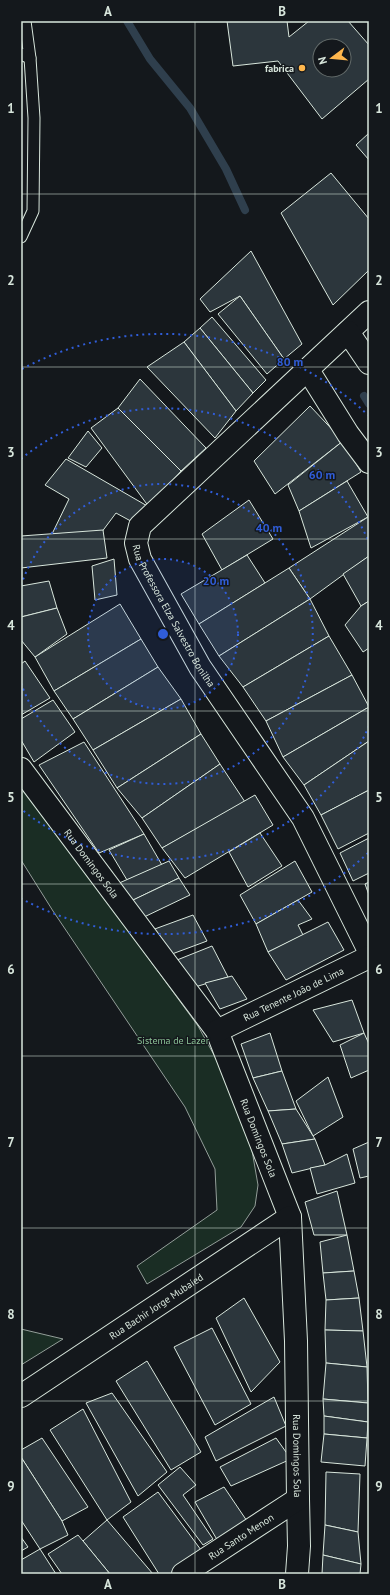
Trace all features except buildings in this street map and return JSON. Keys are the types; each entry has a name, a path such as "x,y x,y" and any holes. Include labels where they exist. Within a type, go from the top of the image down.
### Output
{"street":[{"name":"Rua Professora Elza Salvestro Bonilha","path":"369,312 140,526 136,544 140,559 200,667 304,818 369,951"},
{"path":"348,332 369,363"},
{"path":"308,370 348,434 369,462"},
{"name":"Rua Domingos Sola","path":"21,769 217,1031 290,1217 296,1341 299,1546 297,1574"},
{"name":"Rua Tenente João de Lima","path":"217,1031 369,957"},
{"name":"Rua Bachir Jorge Mubaied","path":"21,1396 290,1217"},
{"name":"Rua Santo Menon","path":"183,1574 298,1499"}],"lane":[{"path":"21,237 33,211 34,118 25,56 26,21"}],"green space":[{"name":"Sistema de Lazer","path":"21,787 26,791 198,1026 230,1084 250,1139 258,1185 255,1206 241,1227 147,1284 137,1266 217,1210 215,1169 185,1107 53,911 21,860"},
{"path":"21,1329 63,1339 21,1365"}],"waterway":[{"path":"127,21 150,59 190,108 226,169 245,210"},
{"path":"364,396 369,404"}],"place":[{"name":"fabrica","path":"302,68"}]}
